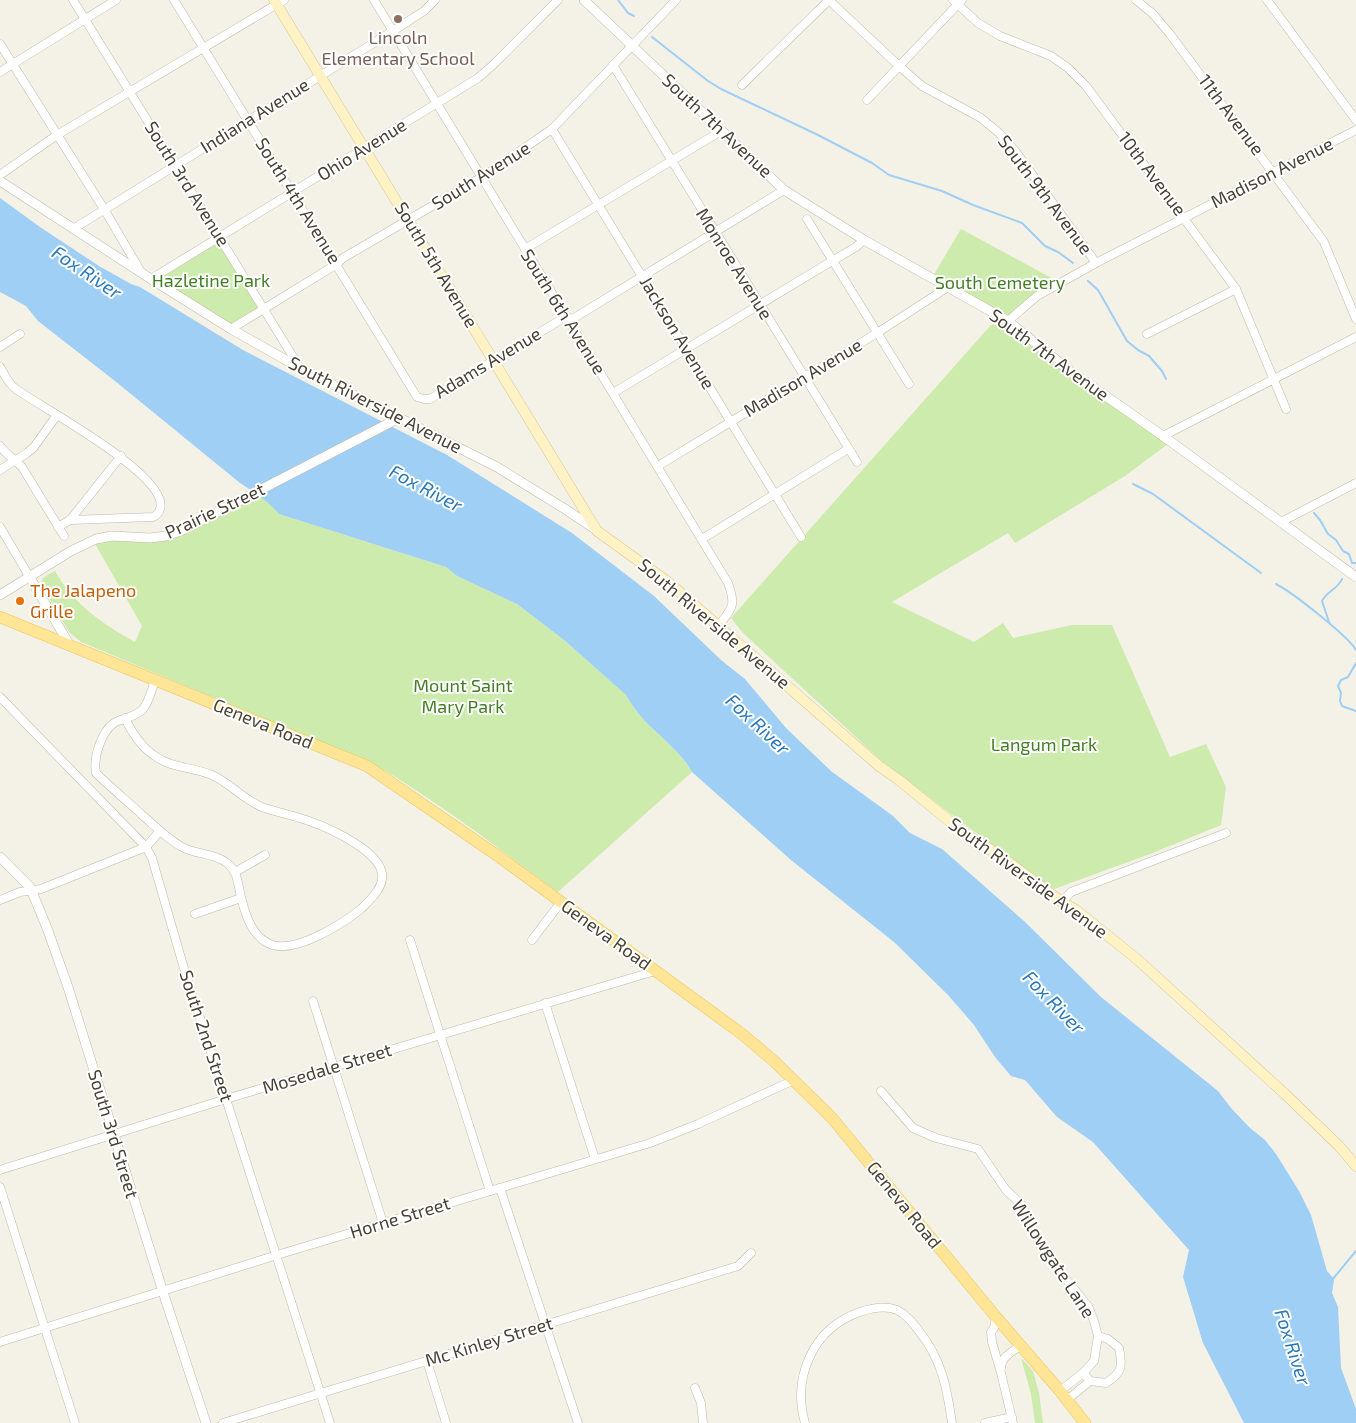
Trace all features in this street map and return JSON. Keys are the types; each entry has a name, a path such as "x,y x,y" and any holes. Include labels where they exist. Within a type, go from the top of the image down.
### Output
{"main road":[{"name":"South 5th Avenue","path":"278,1 320,76 597,531"},
{"name":"South Riverside Avenue","path":"597,531 668,582 879,766 964,833 999,855 1062,902 1076,910 1138,960 1285,1094 1339,1146 1356,1166"},
{"name":"Geneva Road","path":"0,617 368,766 498,856 742,1034 770,1057 832,1118 1085,1423"}],"street":[{"name":"South 3rd Avenue","path":"73,0 300,368"},
{"path":"0,72 116,0"},
{"name":"South 4th Avenue","path":"174,0 417,397 424,399"},
{"name":"South 6th Avenue","path":"374,0 728,583 733,596 732,608 720,626"},
{"name":"Indiana Avenue","path":"73,229 393,31 424,11 436,0"},
{"name":"Ohio Avenue","path":"151,279 478,78 558,0"},
{"name":"South 7th Avenue","path":"584,0 784,190 864,240 1008,322 1070,371 1163,436 1356,577"},
{"name":"South Avenue","path":"231,329 337,264 343,258 482,177 552,129 676,0"},
{"path":"742,85 829,0"},
{"name":"South 9th Avenue","path":"829,0 922,86 981,118 999,133 1016,152 1096,263"},
{"name":"11th Avenue","path":"1136,0 1153,14 1170,34 1324,242 1356,319"},
{"path":"1267,0 1356,120"},
{"path":"0,175 57,135 278,1"},
{"path":"867,100 958,2"},
{"name":"10th Avenue","path":"958,2 978,23 1000,36 1051,56 1068,68 1086,86 1236,289 1286,409"},
{"path":"0,44 104,209 142,274"},
{"name":"Monroe Avenue","path":"613,65 857,462"},
{"name":"Jackson Avenue","path":"552,129 801,537"},
{"name":"Madison Avenue","path":"1008,322 1038,296 1096,263 1356,130"},
{"path":"525,249 722,131"},
{"name":"South Riverside Avenue","path":"0,181 142,274 231,329 300,368 497,466 565,508 597,531"},
{"name":"Adams Avenue","path":"424,399 430,399 562,319 574,318 784,190"},
{"path":"807,219 909,384"},
{"path":"613,393 856,247 864,240"},
{"name":"Madison Avenue","path":"658,466 877,333 948,287"},
{"path":"1147,334 1236,289"},
{"path":"0,347 20,334"},
{"path":"1163,436 1356,337"},
{"path":"0,367 14,388 120,456 145,477 158,495 161,505 156,515 143,518 70,520"},
{"path":"0,470 34,447 57,415"},
{"name":"Prairie Street","path":"0,595 29,576 96,538 112,536 150,538 166,536 183,530 399,418"},
{"path":"0,446 8,456 16,460 22,467 64,536"},
{"path":"702,539 848,449"},
{"path":"58,527 70,520 120,456"},
{"path":"1281,522 1356,483"},
{"path":"0,527 68,644"},
{"path":"125,718 135,737 155,757 164,762 204,772 221,779 259,806 307,820 339,833 377,862 382,873 381,884 376,892 351,917 324,932 287,946 271,945 258,936 251,926 241,898 235,872 229,864 220,858 192,852 172,841 96,773 96,755 108,730 114,724 125,718 143,709 155,680"},
{"name":"South 2nd Street","path":"0,697 146,847 152,858 226,1100 330,1423"},
{"path":"0,900 20,892 40,889 146,847 160,831"},
{"path":"1062,902 1071,892 1226,833"},
{"path":"235,872 265,855"},
{"name":"South 3rd Street","path":"0,858 30,886 47,928 68,987 113,1135 206,1423"},
{"path":"195,914 241,898"},
{"path":"532,940 561,902"},
{"path":"410,940 490,1191"},
{"name":"Mosedale Street","path":"0,1170 655,971"},
{"path":"313,1001 383,1223"},
{"path":"545,1003 595,1159"},
{"name":"Horne Street","path":"0,1342 669,1136 794,1080"},
{"name":"Willowgate Lane","path":"881,1091 913,1128 936,1138 978,1148 1006,1190 1022,1205 1047,1256 1088,1306 1098,1336 1094,1361 1064,1396"},
{"path":"0,1187 75,1423"},
{"path":"500,1188 578,1423"},
{"name":"Mc Kinley Street","path":"223,1423 738,1266 751,1253"},
{"path":"805,1423 802,1413 802,1380 805,1366 816,1343 835,1325 846,1318 874,1308 883,1307 898,1311 908,1317 933,1349 946,1385 952,1423"},
{"path":"985,1423 1012,1420 992,1342 991,1332 994,1328 996,1317"},
{"path":"1083,1373 1090,1381 1106,1384 1118,1376 1122,1362 1119,1348 1108,1339 1098,1336"},
{"path":"1001,1373 1002,1361 1020,1346"},
{"path":"427,1361 446,1423"},
{"path":"1064,1396 1090,1381"},
{"path":"695,1388 701,1403 703,1423"}],"green space":[{"name":"South Cemetery","path":"961,229 1059,282 1007,319 933,276"},
{"name":"Hazletine Park","path":"220,239 261,308 230,328 155,279"},
{"name":"Langum Park","path":"999,316 1169,443 1125,476 1015,543 1008,533 892,602 974,642 1003,623 1013,638 1072,625 1112,625 1170,757 1206,744 1226,787 1221,825 1150,854 1054,889 968,827 883,762 743,633 731,618"},
{"name":"Mount Saint Mary Park","path":"258,494 279,514 446,567 457,576 517,604 564,640 626,695 641,717 676,751 692,772 558,892 446,811 377,766 81,642 69,632 42,586 43,578 55,571 80,604 101,621 135,642 142,626 94,542 113,539 149,541"},
{"path":"1021,1358 1033,1371 1039,1393 1043,1423 1035,1423 1031,1394"}],"water":[{"name":"Fox River","path":"0,198 99,266 140,287 243,350 447,455 572,533 654,596 721,660 745,679 786,728 831,771 893,816 910,833 942,849 1024,921 1101,997 1218,1091 1231,1108 1250,1128 1265,1140 1276,1154 1299,1191 1311,1215 1327,1271 1334,1279 1332,1293 1338,1307 1341,1368 1356,1409 1356,1423 1244,1423 1203,1343 1183,1277 1189,1250 1093,1142 1057,1117 1025,1080 1011,1076 995,1057 974,1025 948,995 894,942 791,860 692,772 676,751 641,717 626,695 564,640 517,604 457,576 446,567 279,514 266,501 240,483 38,321 26,306 0,292"}],"waterway":[{"path":"618,0 628,13 634,16"},
{"path":"652,37 721,89 818,135 872,163 889,175 942,191 1022,223 1045,246 1058,252 1073,263"},
{"path":"1088,281 1098,290 1127,341 1149,356 1162,371 1166,379"},
{"path":"1133,484 1153,494 1261,573"},
{"path":"1314,513 1328,534 1336,540 1343,551 1349,554 1352,563 1356,563"},
{"path":"1329,622 1322,601 1342,579"},
{"path":"1276,584 1319,615 1351,643 1356,650"},
{"path":"1356,663 1348,677 1341,680 1338,686 1341,693 1340,701 1342,706 1356,711"},
{"path":"1332,1280 1356,1251"}],"place":[{"name":"Lincoln Elementary School","path":"398,19"},
{"name":"The Jalapeno Grille","path":"20,601"}]}
